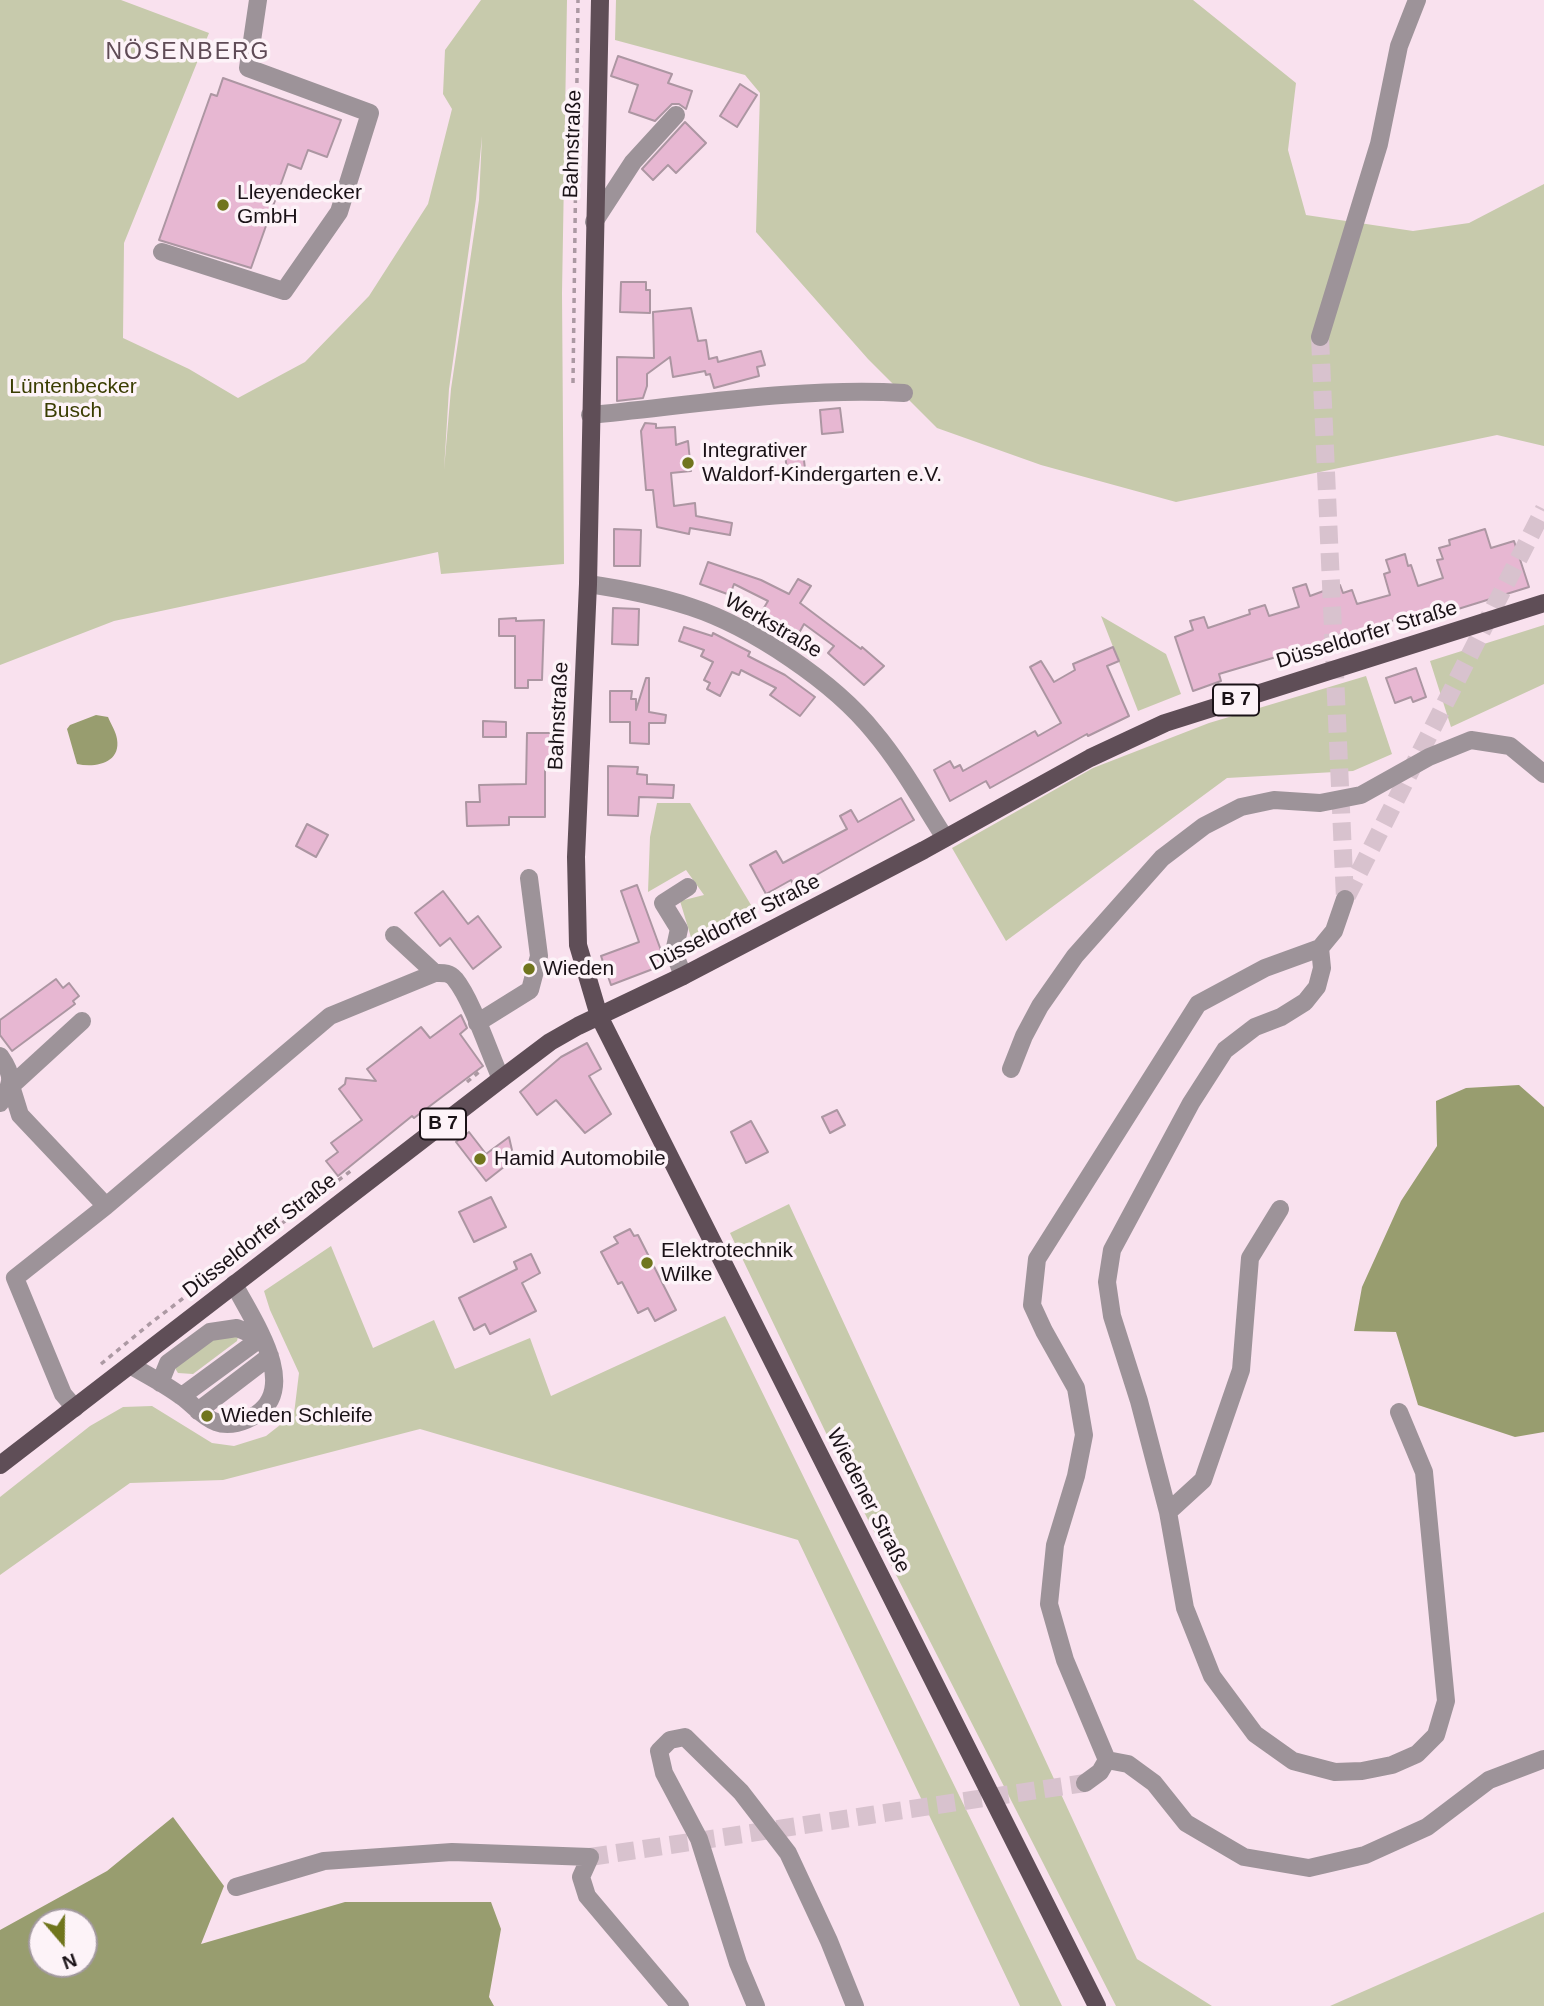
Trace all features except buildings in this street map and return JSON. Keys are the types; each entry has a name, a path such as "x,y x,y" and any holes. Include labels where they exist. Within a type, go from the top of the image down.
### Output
{"main road":[{"name":"Bahnstraße","path":"599,1016 578,945 576,857 588,584 600,0"},
{"name":"Düsseldorfer Straße","path":"0,1465 550,1042 683,976 1090,758 1165,723 1544,603"},
{"name":"Wiedener Straße","path":"599,1016 1097,2006"}],"street":[{"path":"162,252 284,291 339,212 370,113 247,68 258,0"},
{"path":"1320,337 1379,144 1399,46 1417,0"},
{"path":"594,222 633,162 676,115"},
{"path":"590,415 818,393 861,390 904,393"},
{"name":"Werkstraße","path":"588,584 627,590 694,608 749,633 797,662 844,700 873,730 901,767 945,838"},
{"path":"1011,1069 1040,1006 1075,956 1162,858 1204,826 1241,807 1274,800 1320,803 1361,795 1429,757 1471,740 1510,746 1544,774"},
{"path":"477,1023 530,990 539,956 529,878"},
{"path":"683,976 674,952 679,929 663,903 688,887"},
{"path":"1107,1759 1065,1660 1049,1604 1055,1545 1076,1476 1084,1436 1076,1388 1032,1305 1037,1259 1198,1004 1265,968 1320,948 1334,932 1345,899"},
{"path":"394,935 435,973"},
{"path":"1320,948 1322,968 1317,988 1305,1002 1282,1017 1255,1027 1225,1050 1191,1102 1112,1250 1107,1282 1112,1316 1139,1401 1168,1512 1185,1608 1212,1676 1255,1734 1293,1761 1335,1772 1362,1771 1392,1765 1417,1754 1436,1735 1446,1701 1424,1472 1399,1412"},
{"path":"75,1408 63,1394 8,1274 106,1206 330,1016 435,973 446,972 454,978 477,1023 500,1079"},
{"path":"0,1103 11,1086 82,1021"},
{"path":"0,1056 9,1069 20,1115 106,1206"},
{"path":"1168,1512 1203,1480 1241,1370 1250,1258 1280,1209"},
{"path":"130,1365 182,1396 214,1421 228,1424 245,1421 260,1412 270,1400 276,1385 275,1368 234,1284"},
{"path":"160,1383 168,1363 210,1332 237,1328 261,1338"},
{"path":"182,1396 261,1338"},
{"path":"198,1411 270,1356"},
{"path":"756,2006 738,1964 699,1839 664,1773 659,1751 670,1740 685,1737 741,1792 788,1853 829,1941 855,2006"},
{"path":"1107,1759 1128,1764 1154,1783 1186,1823 1244,1857 1309,1868 1364,1855 1427,1827 1489,1780 1544,1759"},
{"path":"1085,1783 1100,1772 1107,1759"},
{"path":"236,1887 324,1861 452,1852 590,1857 581,1877 587,1896 680,2006"}],"path":[{"path":"573,389 578,0"}],"green space":[{"name":"Lüntenbecker Busch","path":"0,0 121,0 209,33 124,243 123,338 189,369 238,398 305,362 369,296 428,204 452,109 443,94 445,50 481,0 567,0 562,293 564,564 441,574 438,552 114,621 0,665","holes":["482,136 479,200 451,389 444,470 449,389 476,199"]},
{"path":"616,0 1193,0 1296,83 1288,150 1306,215 1413,231 1469,223 1544,184 1544,446 1497,435 1176,502 1041,465 937,428 868,359 756,232 760,93 745,75 615,40"},
{"path":"1101,616 1166,654 1181,694 1138,711"},
{"path":"1544,625 1544,684 1451,727 1430,661"},
{"path":"1366,676 1392,754 1353,771 1227,778 1006,941 952,848 1093,768 1209,723"},
{"path":"657,803 690,803 757,915 725,923 693,944 680,901 704,895 686,870 648,892 650,837"},
{"path":"789,1204 1137,1959 1212,2006 1116,2006 862,1508 730,1233"},
{"path":"331,1246 373,1348 434,1320 455,1369 530,1338 551,1396 725,1316 1062,2006 1020,2006 798,1540 420,1429 223,1480 130,1483 0,1575 0,1497 90,1426 123,1407 152,1406 212,1443 234,1446 266,1436 294,1414 299,1373 264,1291"},
{"path":"238,1337 237,1341 193,1374 178,1373 173,1365 216,1338"},
{"path":"1544,1912 1544,2006 1330,2006"}],"shaded area":[{"path":"96,715 108,717 115,731 115,754 111,759 99,764 77,764 67,729 70,725"},
{"path":"1519,1085 1544,1107 1544,1432 1515,1437 1418,1405 1396,1332 1354,1331 1362,1287 1401,1201 1437,1146 1436,1101 1466,1088"},
{"path":"173,1817 224,1886 201,1944 345,1902 491,1902 501,1929 489,1997 494,2006 0,2006 0,1930 28,1915 28,1978 98,1978 98,1908 40,1908 107,1871"}],"tunnel":[{"path":"1320,337 1345,899"},
{"path":"1347,896 1544,509"},
{"path":"590,1857 1085,1783"}],"place":[{"name":"Lleyendecker GmbH","path":"223,205"},
{"name":"Integrativer Waldorf-Kindergarten e.V.","path":"688,463"},
{"name":"Wieden","path":"529,969"},
{"name":"Hamid Automobile","path":"480,1159"},
{"name":"Elektrotechnik Wilke","path":"647,1263"},
{"name":"Wieden Schleife","path":"207,1416"}],"district":[{"name":"NÖSENBERG","path":"188,53"}]}
